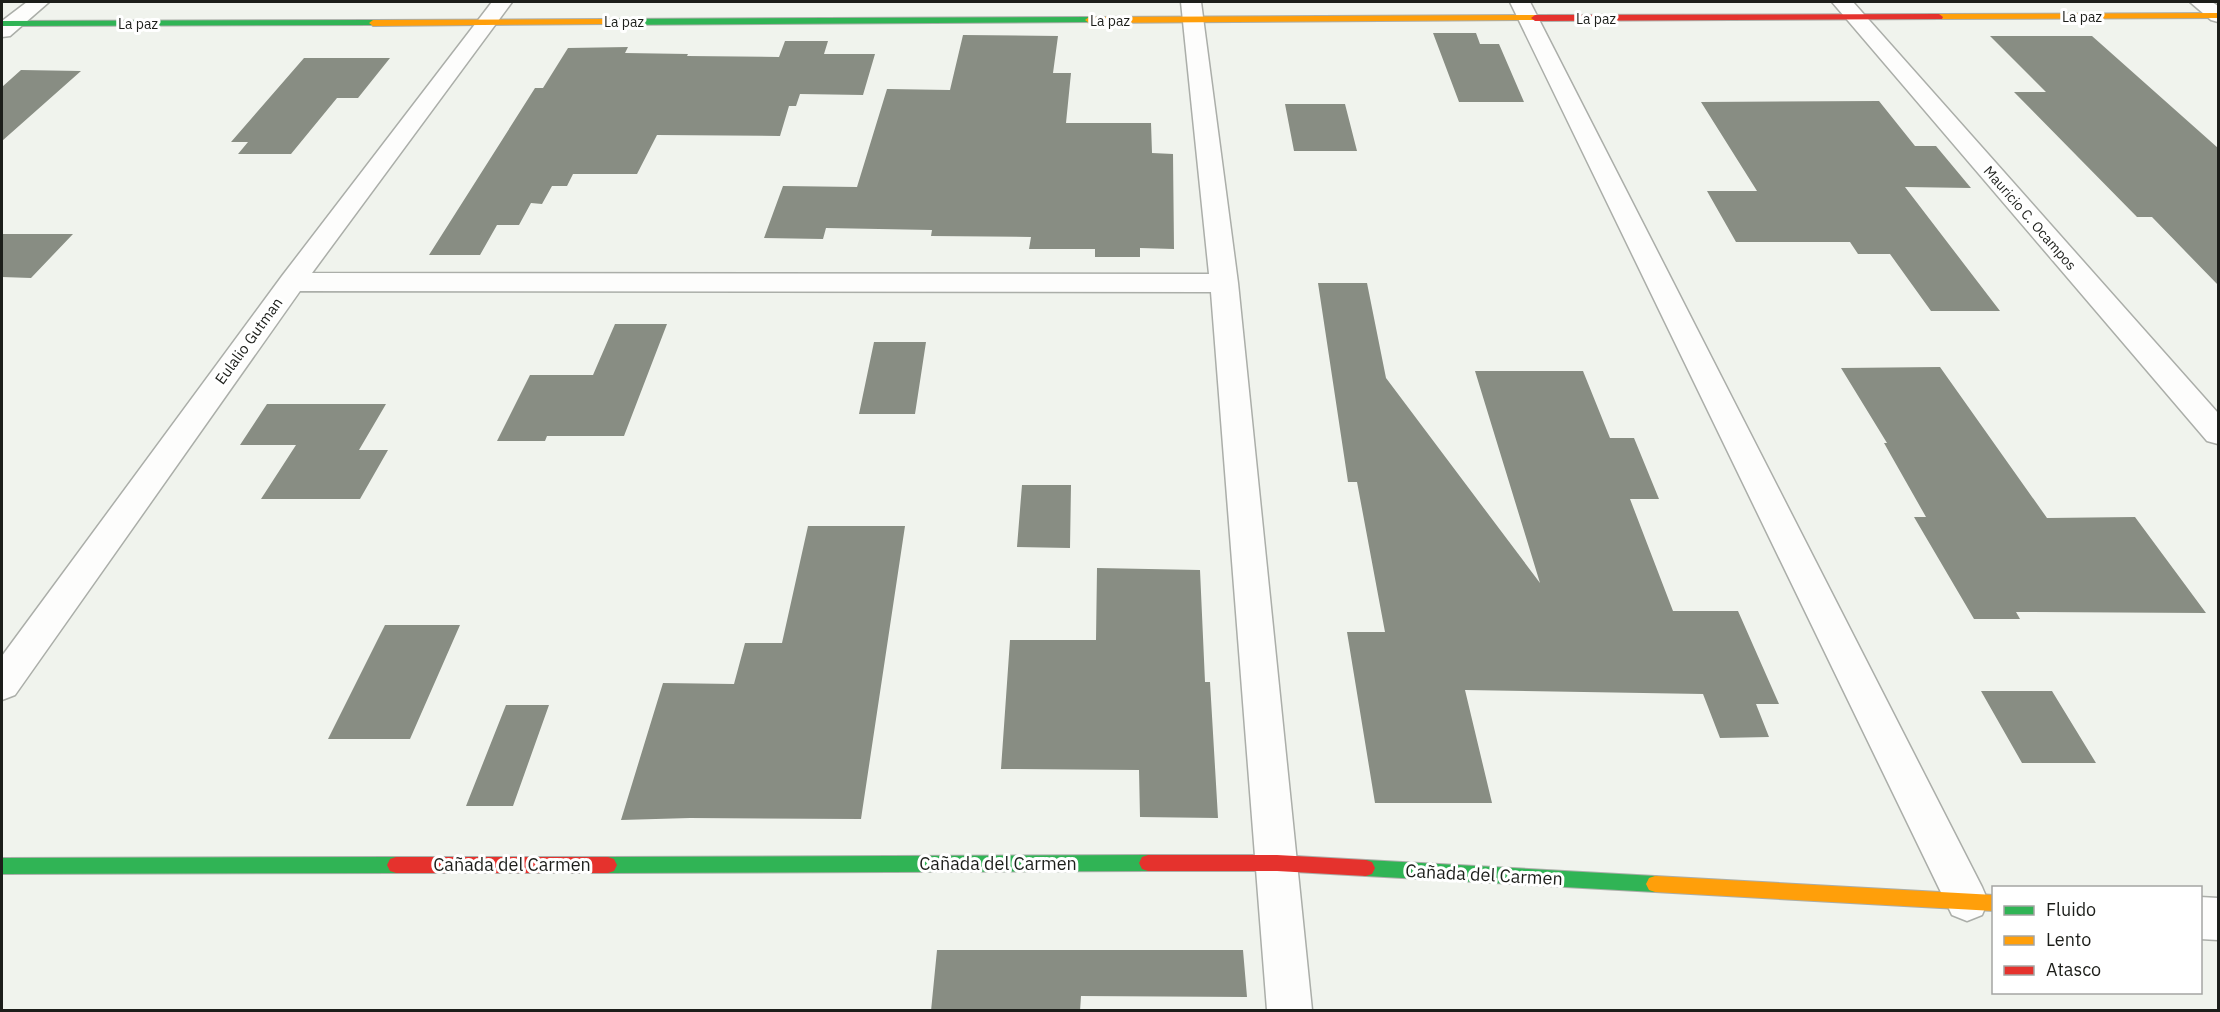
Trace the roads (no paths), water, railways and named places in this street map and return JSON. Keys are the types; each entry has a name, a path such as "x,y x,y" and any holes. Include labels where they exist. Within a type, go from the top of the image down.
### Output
{"street":[{"path":"15,2 50,2"},
{"path":"5,26 39,2"},
{"path":"2200,2 2218,16"},
{"name":"La paz","path":"5,26 493,12 1849,10 2218,16"},
{"name":"Mauricio C. Ocampos","path":"1849,10 2218,434"},
{"path":"1192,11 1224,283 1290,1011"},
{"path":"1525,11 1980,902"},
{"name":"Eulalio Gutman","path":"2,684 292,282 493,12"},
{"path":"292,282 1224,283"},
{"name":"Cañada del Carmen","path":"2,866 1277,863 1980,902"},
{"path":"2202,918 2218,919"}]}
